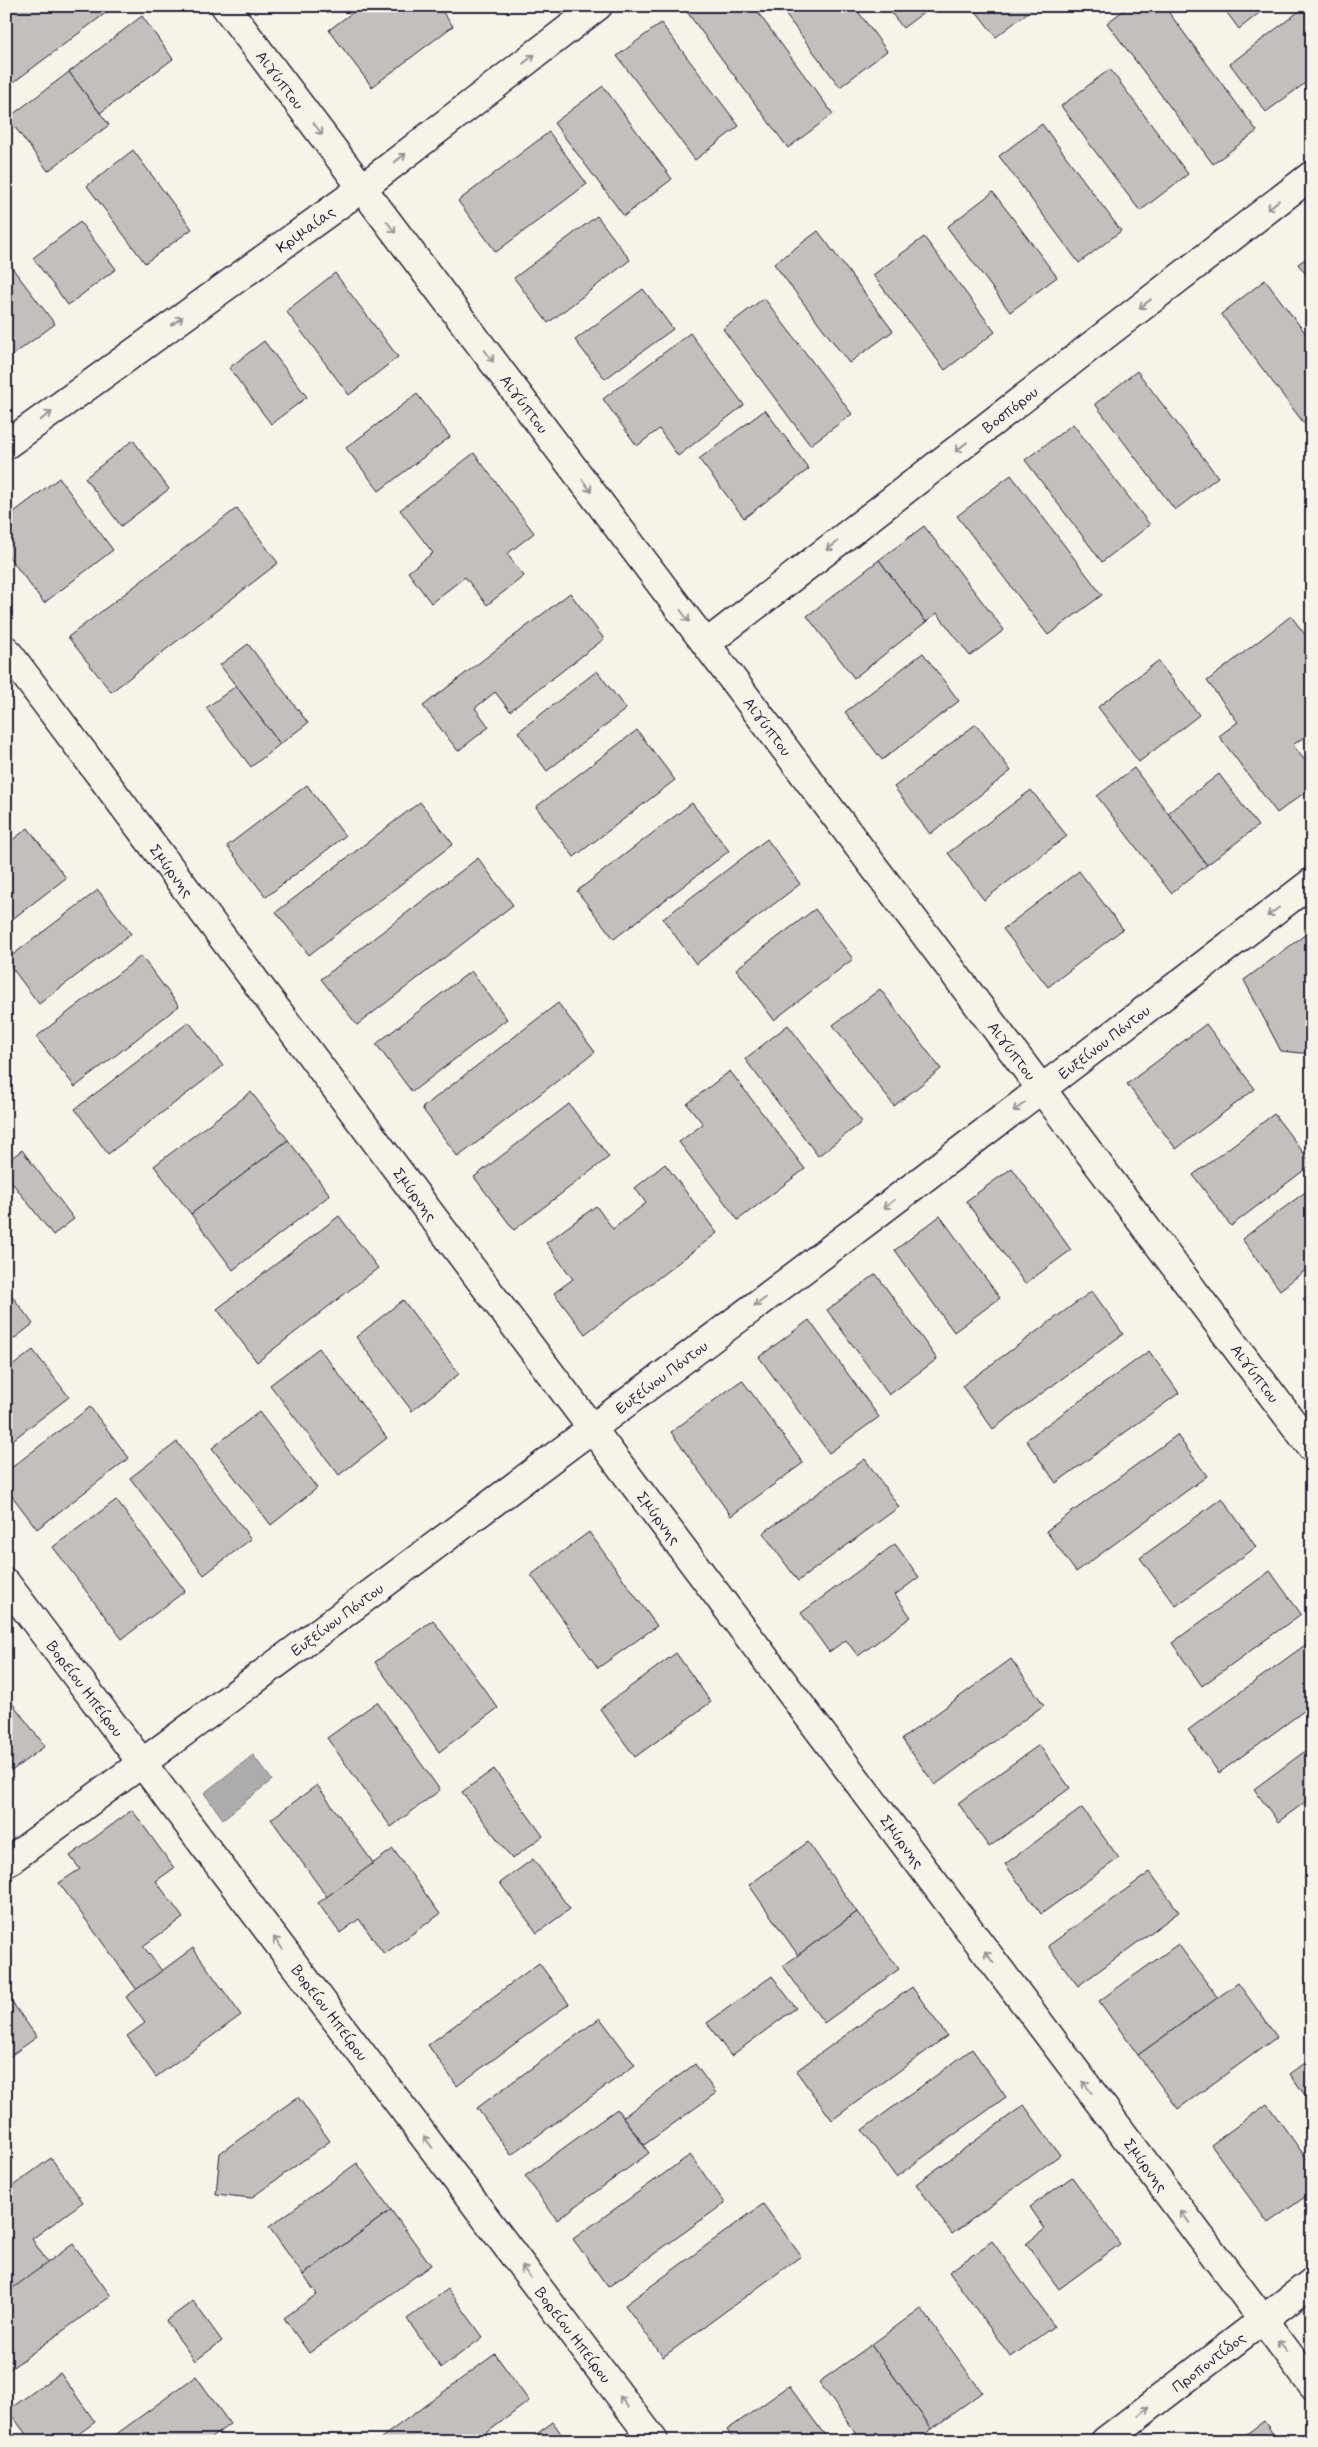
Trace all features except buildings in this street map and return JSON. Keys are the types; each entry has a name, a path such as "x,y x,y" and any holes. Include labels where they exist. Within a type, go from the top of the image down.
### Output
{"street":[{"name":"Αιγύπτου","path":"225,6 1312,1448"},
{"name":"Κριμαίας","path":"6,445 362,188 598,6"},
{"name":"Βοσπόρου","path":"706,644 1312,175"},
{"name":"Σμύρνης","path":"6,650 1312,2385"},
{"name":"Ευξείνου Πόντου","path":"6,1863 592,1429 1042,1090 1312,882"},
{"name":"Βορείου Ηπείρου","path":"6,1582 654,2441"},
{"name":"Προποντίδος","path":"1105,2441 1312,2282"}],"shaded area":[{"path":"253,1755 272,1780 223,1819 204,1793"}]}
